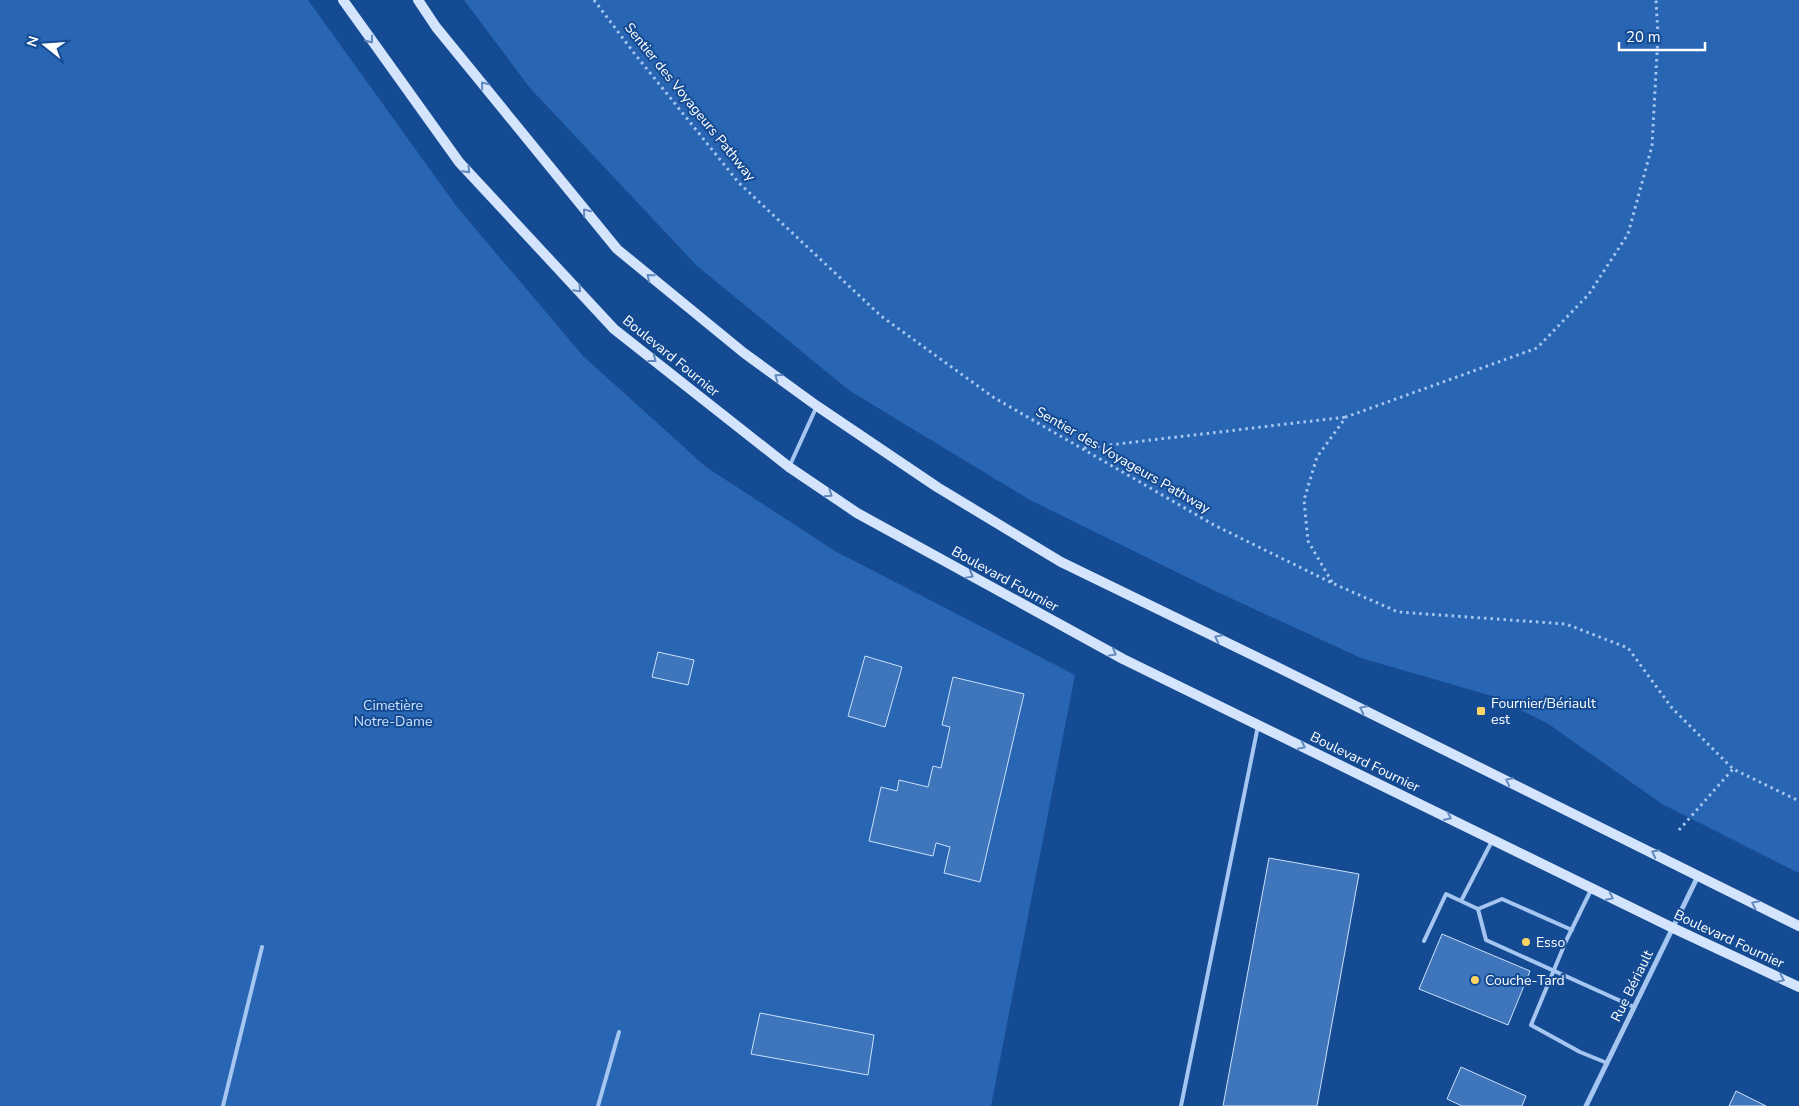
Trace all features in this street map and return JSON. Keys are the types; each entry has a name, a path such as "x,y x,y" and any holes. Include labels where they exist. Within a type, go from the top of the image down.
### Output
{"main road":[{"name":"Boulevard Fournier","path":"342,0 459,162 614,329 789,466 874,522 1123,659 1673,928 1799,987"},
{"path":"418,0 436,27 617,250 744,353 817,406 937,487 1062,562 1799,926"}],"street":[{"name":"Rue Bériault","path":"1586,1106 1698,876"}],"lane":[{"path":"789,466 817,406"},
{"path":"1181,1106 1258,726"},
{"path":"1461,901 1492,839"},
{"path":"1592,888 1531,1025 1580,1052 1607,1063"},
{"path":"1424,941 1446,894 1478,909 1502,899 1572,930"},
{"path":"1478,909 1486,940 1634,1008"},
{"path":"224,1106 262,947"},
{"path":"598,1106 619,1032"}],"path":[{"name":"Sentier des Voyageurs Pathway","path":"594,0 634,53 739,183 881,316 993,397 1036,424 1083,448 1214,525 1332,583 1398,612 1566,624 1628,648 1672,708 1733,769 1799,801"},
{"path":"1083,448 1346,417 1537,348 1589,294 1628,234 1652,146 1658,36 1656,0"},
{"path":"1332,583 1308,541 1304,500 1317,457 1346,417"},
{"path":"1680,830 1733,769"}],"green space":[{"name":"Cimetière Notre-Dame","path":"0,0 308,0 457,207 583,356 706,467 835,551 1075,675 991,1106 0,1106"},
{"path":"464,0 1799,0 1799,873 1662,804 1547,723 1492,696 1361,658 1215,591 1030,500 850,391 697,266 530,88"}],"building":[{"path":"658,652 694,660 688,685 652,677"},
{"path":"865,656 902,667 885,727 848,716"},
{"path":"953,677 1024,694 980,882 944,873 950,847 936,843 933,856 869,841 881,787 897,791 899,780 928,787 933,766 941,768 950,727 942,725"},
{"path":"1269,858 1359,874 1317,1106 1223,1106"},
{"name":"Couche-Tard","path":"1442,934 1530,971 1508,1025 1419,989"},
{"path":"760,1013 874,1035 868,1075 751,1054"},
{"path":"1461,1067 1526,1096 1522,1106 1462,1106 1447,1099"},
{"path":"1736,1091 1766,1106 1729,1106"}],"place":[{"name":"Fournier/Bériault est","path":"1481,711"},
{"name":"Esso","path":"1526,942"},
{"name":"Couche-Tard","path":"1475,980"}]}
